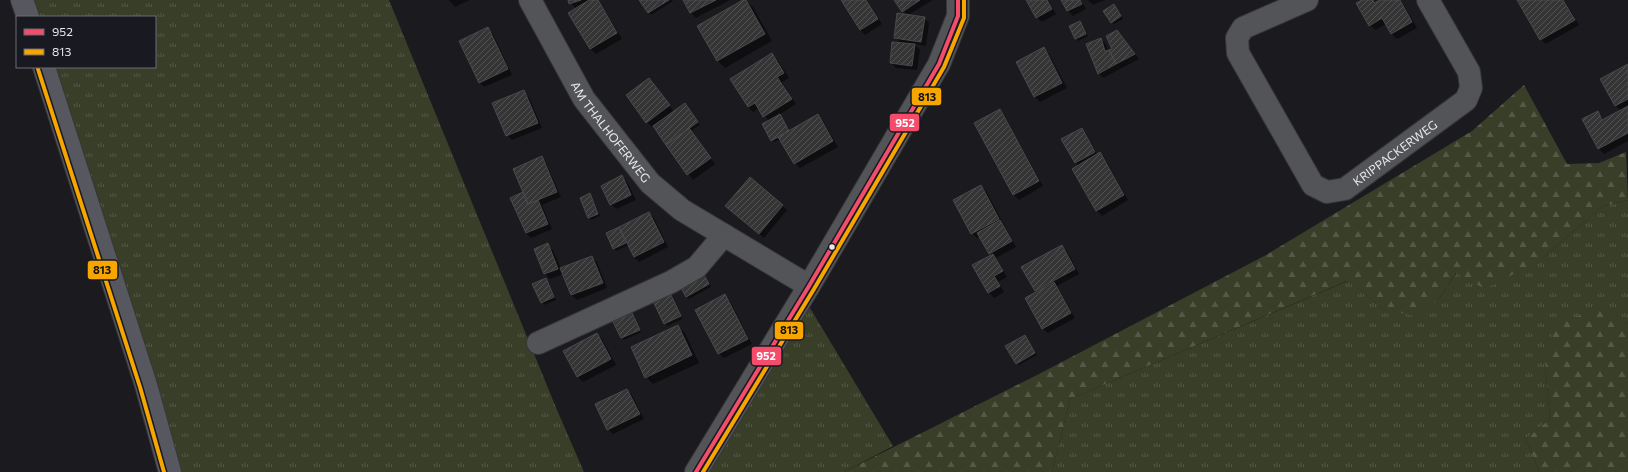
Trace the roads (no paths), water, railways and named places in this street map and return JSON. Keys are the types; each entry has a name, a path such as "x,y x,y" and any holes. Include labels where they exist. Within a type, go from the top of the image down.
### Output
{"main road":[{"path":"22,0 28,16"},
{"path":"44,68 146,385 170,472"}],"street":[{"name":"AM THALHOFERWEG","path":"530,0 584,99 650,183 682,210 809,286"},
{"path":"696,472 809,286 939,64 958,16 958,0"},
{"name":"KRIPPACKERWEG","path":"1307,0 1243,28 1237,38 1238,53 1313,185 1327,192 1345,189 1466,100 1471,88 1469,72 1428,0"},
{"path":"538,344 671,282 691,271 697,267 724,235"}]}
